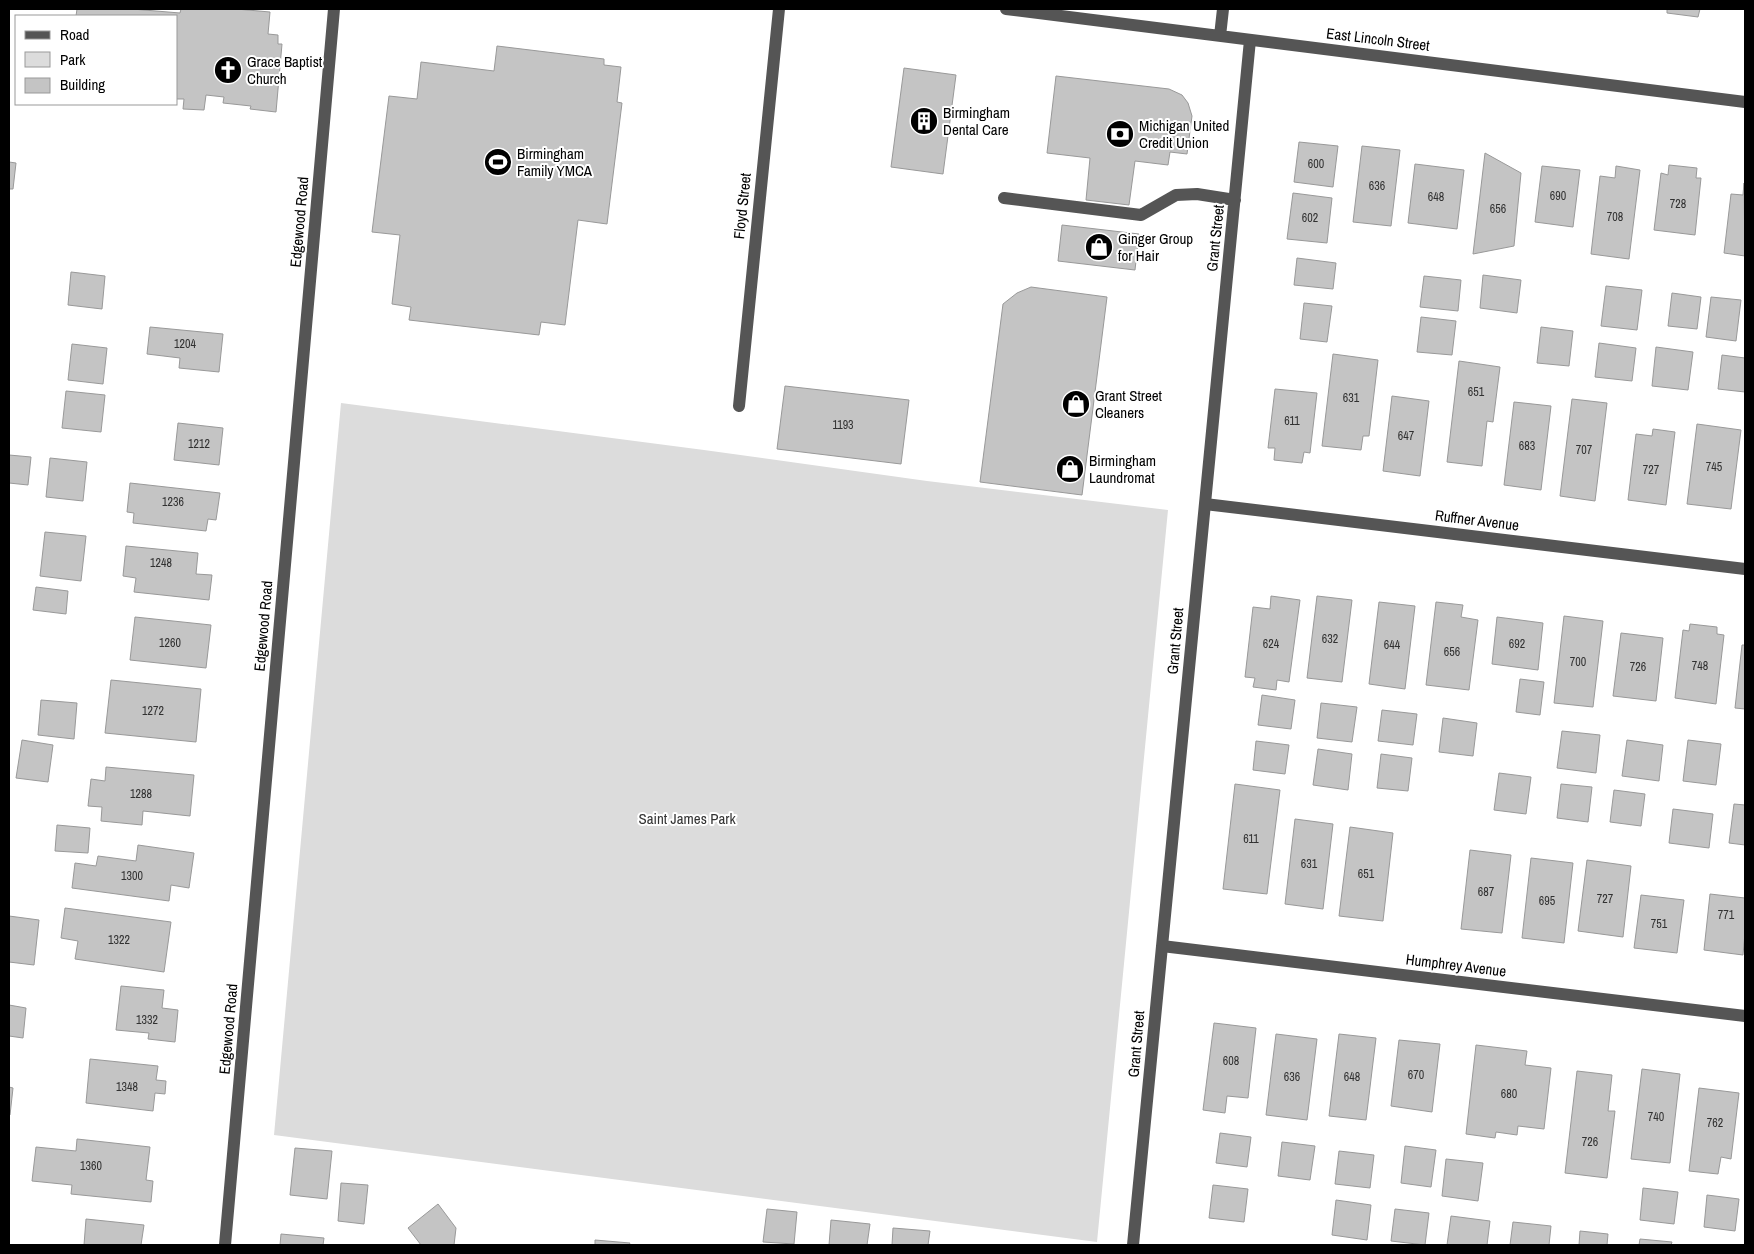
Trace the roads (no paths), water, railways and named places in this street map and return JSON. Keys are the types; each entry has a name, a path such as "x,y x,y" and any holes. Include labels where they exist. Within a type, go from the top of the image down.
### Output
{"street":[{"name":"Edgewood Road","path":"225,1245 334,9"},
{"name":"Floyd Street","path":"739,406 779,9"},
{"name":"East Lincoln Street","path":"1006,9 1745,102"},
{"path":"1220,36 1223,9"},
{"name":"Grant Street","path":"1133,1245 1250,40"},
{"path":"1004,198 1141,215 1176,195 1197,194 1235,200"},
{"name":"Ruffner Avenue","path":"1204,504 1745,569"},
{"name":"Humphrey Avenue","path":"1162,946 1745,1016"}],"place":[{"name":"Grace Baptist Church","path":"228,70"},
{"name":"Birmingham Dental Care","path":"924,121"},
{"name":"Michigan United Credit Union","path":"1120,134"},
{"name":"Birmingham Family YMCA","path":"498,162"},
{"name":"Ginger Group for Hair","path":"1099,247"},
{"name":"Grant Street Cleaners","path":"1076,404"},
{"name":"Birmingham Laundromat","path":"1070,469"}],"park label":[{"name":"Saint James Park","path":"687,818"}]}
